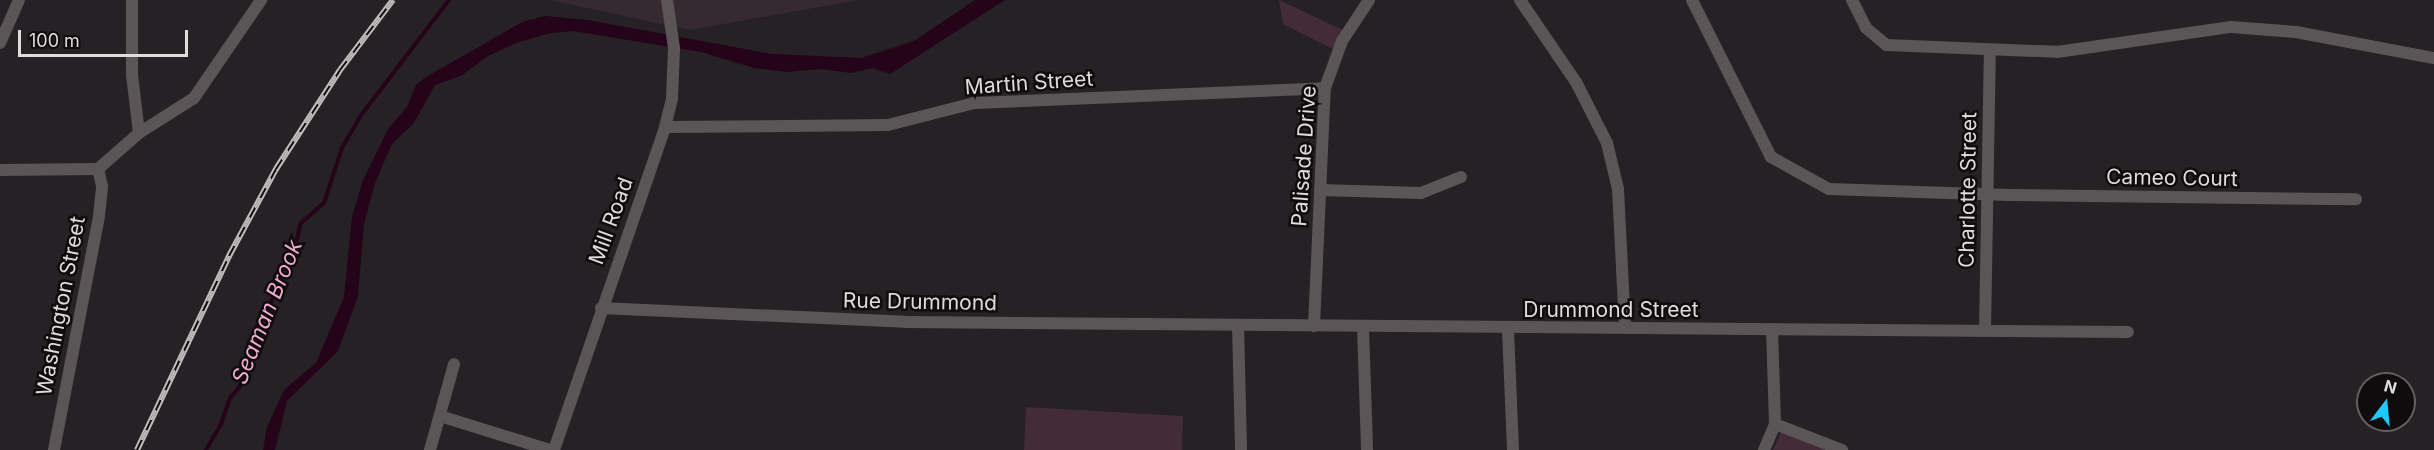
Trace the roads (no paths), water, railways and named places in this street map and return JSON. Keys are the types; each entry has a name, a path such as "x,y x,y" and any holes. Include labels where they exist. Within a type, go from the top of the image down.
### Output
{"street":[{"path":"0,43 19,0"},
{"path":"132,0 132,75 139,133"},
{"path":"0,170 98,169 139,133 194,98 261,0"},
{"name":"Mill Road","path":"552,450 665,127 674,78 671,17 667,0"},
{"name":"Palisade Drive","path":"1314,326 1325,88 1342,41 1369,0"},
{"path":"1520,0 1576,82 1607,143 1618,189 1625,328"},
{"name":"Cameo Court","path":"1692,0 1770,158 1829,189 1988,194 2356,199"},
{"path":"1852,0 1866,28 1886,45 1990,52 2057,52 2230,27 2296,32 2434,58"},
{"name":"Charlotte Street","path":"1985,330 1990,52"},
{"name":"Martin Street","path":"665,127 888,125 974,103 1325,88"},
{"name":"Washington Street","path":"54,450 99,216 102,186 98,169"},
{"path":"1320,190 1421,193 1461,177"},
{"name":"Rue Drummond","path":"601,308 893,322 1238,325"},
{"path":"1238,325 1241,450"},
{"name":"Drummond Street","path":"1238,325 1508,330 1625,328 2128,332"},
{"path":"1363,327 1367,450"},
{"path":"1764,450 1775,424 1772,329"},
{"path":"1508,330 1512,450"},
{"path":"430,450 454,363"},
{"path":"440,416 552,450"},
{"path":"1775,424 1842,450"}],"waterway":[{"name":"Seaman Brook","path":"206,450 221,424 230,398 243,383 253,357 256,328 276,293 280,273 295,248 301,223 324,203 342,148 362,114 449,0"}],"railway":[{"path":"137,450 229,256 276,169 340,70 393,0"}]}
